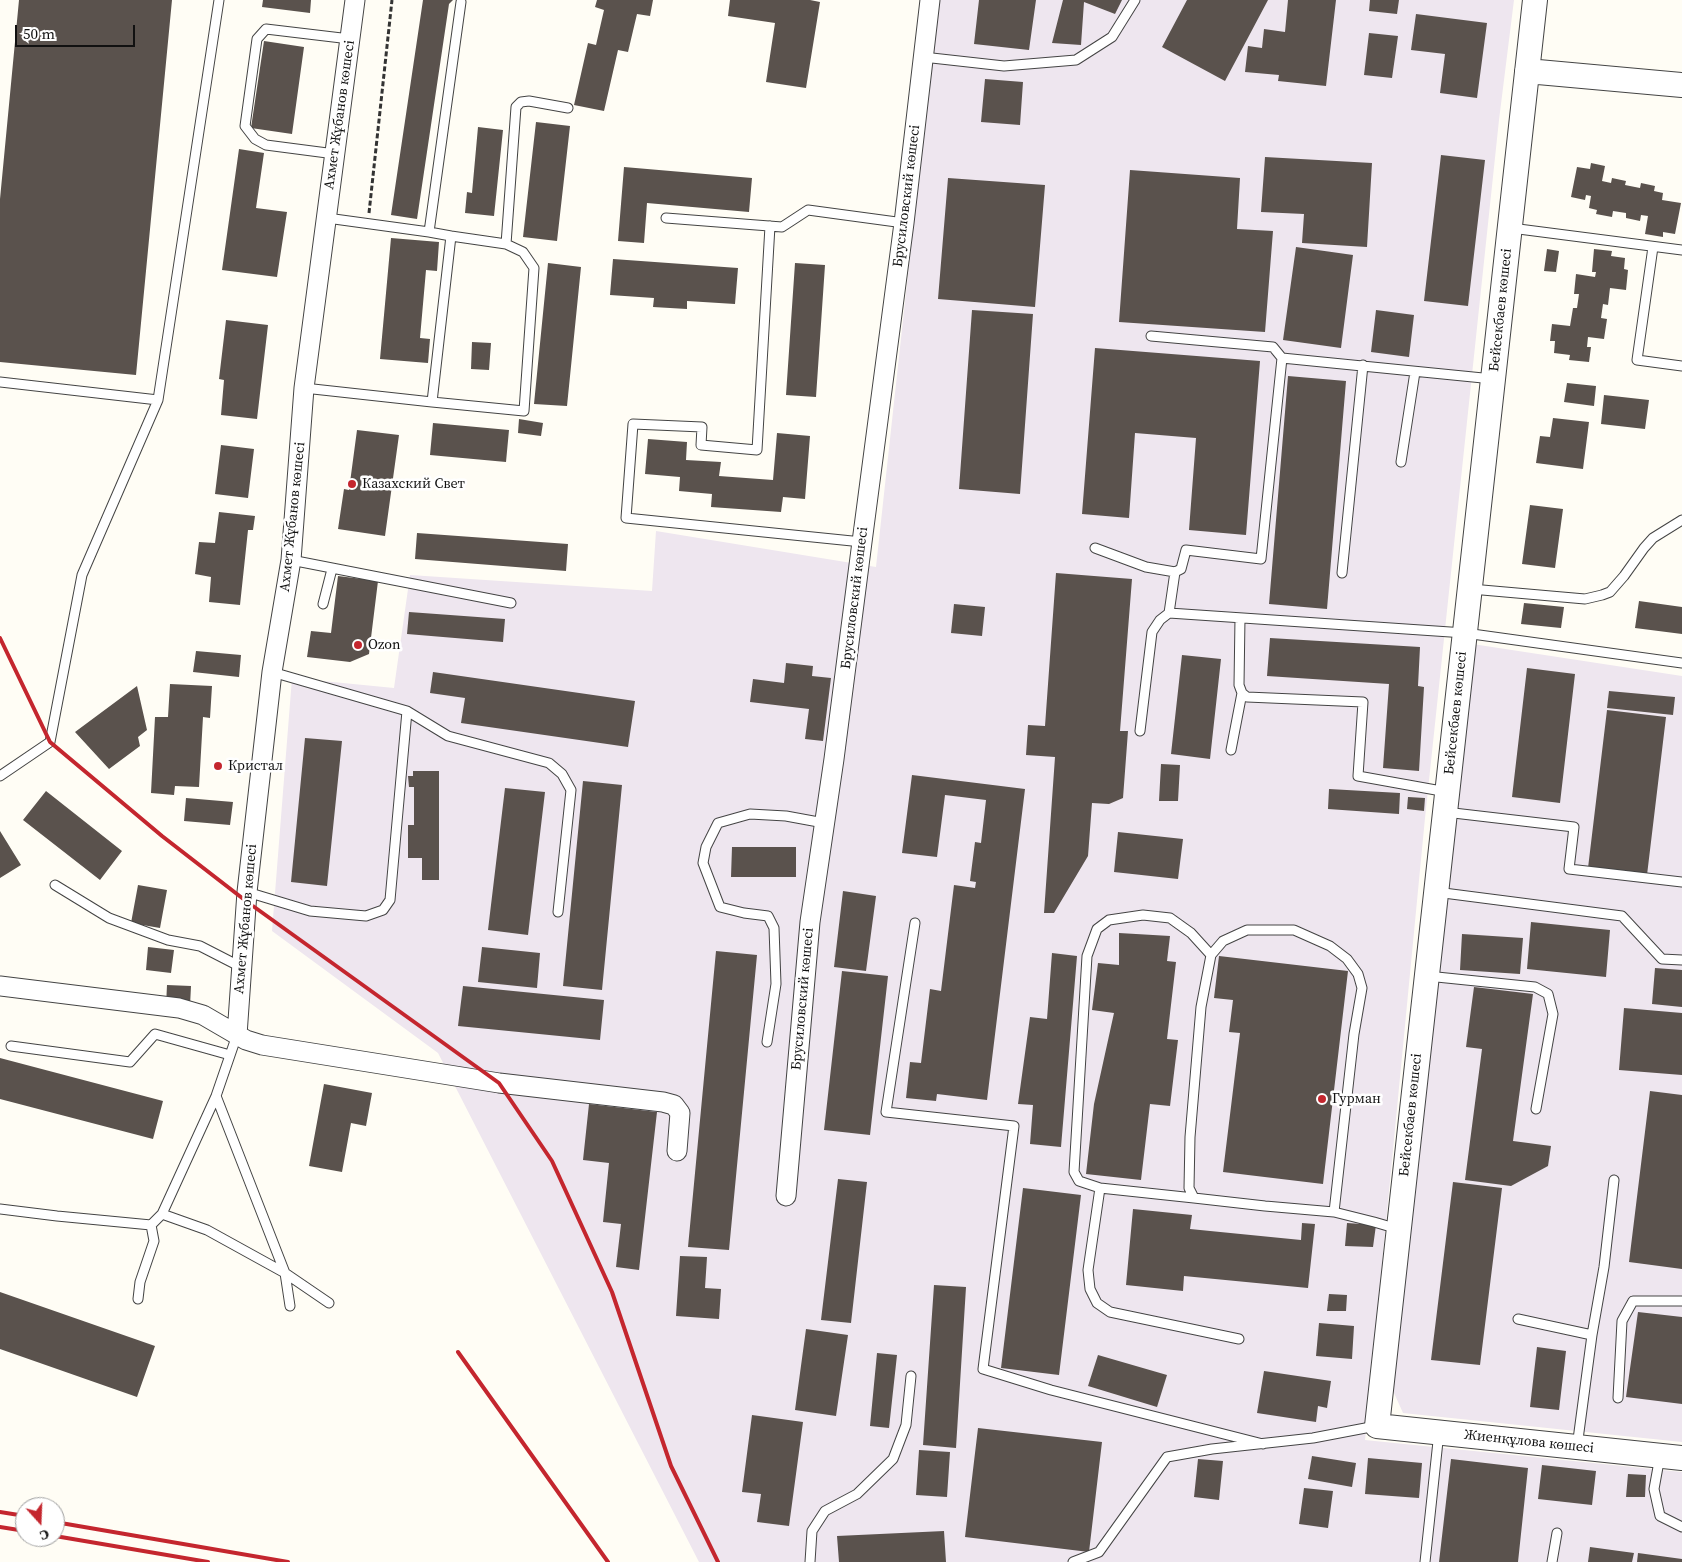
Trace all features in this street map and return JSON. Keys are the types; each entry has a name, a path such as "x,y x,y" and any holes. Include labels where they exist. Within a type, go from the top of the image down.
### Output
{"street":[{"name":"Ахмет Жұбанов көшесі","path":"237,1035 247,892 272,672 291,560 304,388 355,0"},
{"name":"Брусиловский көшесі","path":"786,1196 810,922 834,759 904,223 930,0"},
{"name":"Бейсекбаев көшесі","path":"1377,1426 1535,0"},
{"path":"1527,71 1682,85"},
{"path":"0,986 179,1008 203,1015 246,1040 262,1045 500,1083 663,1102 674,1105 680,1113 677,1151"},
{"name":"Жиенқұлова көшесі","path":"1377,1426 1671,1457"}],"lane":[{"path":"0,776 50,742 82,575 158,400 219,0"},
{"path":"923,57 1004,66 1076,60 1112,37 1135,0"},
{"path":"429,232 461,2"},
{"path":"335,154 266,145 255,139 245,126 257,39 266,29 350,39"},
{"path":"506,244 516,107 521,102 529,101 568,108"},
{"path":"666,218 782,227 808,210 904,223"},
{"path":"304,388 524,411 534,268 523,252 506,244 327,218"},
{"path":"770,226 757,450 701,445 702,427 633,424 626,518 862,542"},
{"path":"1510,228 1682,250"},
{"path":"432,402 451,236"},
{"path":"1653,246 1637,360 1682,366"},
{"path":"1095,548 1146,567 1175,572 1181,569 1186,550 1261,559 1282,358 1273,347 1151,336"},
{"path":"1282,358 1493,379"},
{"path":"1342,573 1362,365"},
{"path":"1401,462 1415,372"},
{"path":"0,382 158,400"},
{"path":"1470,589 1584,599 1602,595 1610,592 1653,538 1682,520"},
{"path":"291,560 511,603"},
{"path":"323,604 332,569"},
{"path":"1169,613 1175,572"},
{"path":"1140,731 1152,632 1160,620 1169,613 1465,633 1682,663"},
{"path":"1231,750 1242,693 1239,685 1240,618"},
{"path":"272,672 407,711 448,736 549,763 562,774 571,790 558,912"},
{"path":"1242,693 1246,696 1363,702 1358,776 1446,802 1574,827 1569,869 1682,882"},
{"path":"247,892 310,911 366,916 383,910 390,900 407,711"},
{"path":"768,1042 776,984 774,928 768,916 720,907 703,863 706,847 718,823 750,814 786,816 824,823"},
{"path":"55,885 109,918 168,940 200,946 242,967"},
{"path":"1436,892 1622,916 1662,959 1682,960"},
{"path":"1211,955 1191,933 1170,918 1143,915 1109,920 1097,929 1087,956 1074,1172 1079,1181 1100,1188 1334,1212 1398,1230"},
{"path":"915,923 886,1112 1014,1126 983,1369 1051,1390 1263,1444"},
{"path":"1194,1198 1190,1188 1190,1137 1201,1007 1211,955 1223,941 1247,930 1294,930 1330,946 1347,958 1358,974 1362,988 1354,1034 1334,1212"},
{"path":"1427,976 1535,987 1548,994 1553,1014 1536,1109"},
{"path":"11,1046 130,1062 155,1034 230,1055"},
{"path":"151,1225 162,1214 216,1096 237,1035"},
{"path":"216,1096 285,1273 290,1306"},
{"path":"1577,1447 1592,1335 1604,1266 1614,1180"},
{"path":"1100,1188 1088,1270 1090,1290 1097,1303 1110,1312 1239,1339"},
{"path":"0,1209 151,1225"},
{"path":"162,1214 207,1230 285,1273 329,1303"},
{"path":"138,1299 140,1282 154,1241 151,1225"},
{"path":"1618,1398 1622,1321 1634,1301 1682,1301"},
{"path":"1518,1319 1592,1335"},
{"path":"810,1562 812,1531 825,1511 857,1494 893,1459 906,1426 911,1376"},
{"path":"1073,1562 1099,1552 1167,1457 1212,1449 1313,1438 1377,1426"},
{"path":"1425,1562 1439,1432"},
{"path":"1671,1457 1654,1489 1660,1516 1682,1527"},
{"path":"1552,1562 1557,1533"}],"path":[{"path":"368,224 392,0"}],"shaded area":[{"path":"938,0 1514,0 1499,120 1425,818 1365,1440 1682,1472 1682,1562 699,1562 438,1053 272,931 292,678 394,688 410,575 652,591 656,531 876,567"},
{"path":"1466,643 1682,676 1682,1442 1403,1413 1386,1375"}],"building":[{"path":"19,0 172,0 136,375 0,362 0,199"},
{"path":"263,0 311,0 310,13 262,7"},
{"path":"423,0 453,0 449,4 417,219 391,215"},
{"path":"597,0 653,0 650,16 637,14 628,52 618,50 604,111 574,105 588,43 596,45 604,10 595,7"},
{"path":"730,0 810,0 820,2 806,88 766,82 775,23 728,16"},
{"path":"979,0 1036,0 1029,50 974,44"},
{"path":"1063,0 1122,0 1115,14 1084,2 1081,45 1052,43"},
{"path":"1187,0 1268,0 1225,81 1162,47"},
{"path":"1288,0 1336,0 1326,86 1278,81 1279,75 1245,72 1248,46 1262,48 1264,29 1285,32"},
{"path":"1370,0 1399,0 1397,14 1369,11"},
{"path":"1416,14 1487,23 1477,98 1440,93 1445,54 1411,50"},
{"path":"1369,33 1398,36 1392,78 1364,75"},
{"path":"264,41 304,47 292,134 251,128"},
{"path":"985,79 1023,82 1020,125 981,122"},
{"path":"536,122 570,126 557,241 523,237"},
{"path":"478,127 503,130 494,216 465,213 467,192 472,193"},
{"path":"239,149 264,153 256,208 287,212 277,277 222,270"},
{"path":"1441,155 1485,160 1468,306 1424,301"},
{"path":"1265,157 1372,163 1367,247 1302,243 1304,214 1261,212"},
{"path":"1591,163 1605,166 1602,181 1611,183 1612,178 1626,181 1625,185 1640,188 1641,183 1655,186 1654,191 1663,193 1662,200 1681,203 1675,234 1663,232 1663,237 1645,234 1648,216 1641,215 1640,221 1626,218 1626,213 1613,211 1612,217 1596,214 1597,210 1589,208 1591,196 1586,195 1585,200 1571,197 1577,167 1590,169"},
{"path":"624,167 752,178 749,212 647,203 644,243 618,241"},
{"path":"1130,170 1240,178 1237,229 1273,231 1265,332 1119,322"},
{"path":"948,178 1045,185 1035,307 938,299"},
{"path":"391,238 439,242 437,271 426,270 420,338 430,339 428,363 380,359"},
{"path":"1296,247 1353,255 1341,348 1283,340"},
{"path":"1547,249 1559,251 1556,272 1544,271"},
{"path":"1594,249 1612,251 1611,256 1625,258 1624,269 1628,270 1626,290 1610,288 1608,305 1603,304 1601,318 1607,319 1604,339 1588,337 1587,347 1591,347 1589,362 1569,360 1570,355 1554,353 1555,341 1550,341 1552,324 1570,326 1573,308 1577,308 1579,294 1574,294 1576,274 1595,277 1596,272 1592,272"},
{"path":"613,259 738,268 735,304 687,301 687,309 653,307 654,298 610,295"},
{"path":"548,263 581,267 567,406 534,404"},
{"path":"795,263 825,265 816,397 786,395"},
{"path":"972,310 1033,314 1020,494 959,489"},
{"path":"1376,310 1414,315 1409,357 1371,352"},
{"path":"226,320 268,325 257,419 221,415 224,380 219,379"},
{"path":"472,342 491,343 489,370 471,369"},
{"path":"1095,348 1260,361 1246,535 1189,530 1196,438 1135,433 1129,518 1082,514"},
{"path":"1288,376 1346,381 1327,609 1269,604"},
{"path":"1567,383 1596,386 1594,406 1564,402"},
{"path":"1604,395 1649,400 1645,429 1601,424"},
{"path":"1553,418 1589,422 1583,469 1536,463 1540,436 1550,437"},
{"path":"519,419 543,423 541,436 518,433"},
{"path":"433,423 509,430 506,462 430,455"},
{"path":"357,430 399,435 385,536 338,529 344,489 349,490"},
{"path":"777,433 810,436 805,499 783,497 781,512 711,507 712,494 679,491 680,477 645,474 648,439 687,442 686,460 721,462 719,476 773,480"},
{"path":"221,445 254,449 248,498 215,494"},
{"path":"1530,505 1563,509 1555,568 1522,564"},
{"path":"219,512 255,516 253,530 248,530 240,605 209,602 211,577 195,574 199,542 215,543"},
{"path":"417,533 568,544 566,571 415,559"},
{"path":"1056,573 1132,579 1120,731 1128,731 1123,798 1109,804 1092,803 1088,856 1054,913 1044,913 1055,757 1026,755 1028,725 1045,726"},
{"path":"338,576 378,581 369,654 350,662 307,657 311,631 331,633"},
{"path":"1639,601 1682,607 1682,634 1635,628"},
{"path":"1524,603 1564,607 1561,628 1521,624"},
{"path":"954,604 985,607 982,636 951,633"},
{"path":"409,612 505,619 503,642 407,634"},
{"path":"1270,638 1420,647 1418,686 1424,687 1419,771 1383,768 1389,684 1267,676"},
{"path":"196,651 241,655 239,677 193,672"},
{"path":"1182,655 1221,659 1210,759 1171,754"},
{"path":"786,663 813,666 812,676 831,678 823,741 805,739 809,709 750,702 753,679 784,683"},
{"path":"1527,668 1575,674 1560,803 1512,797"},
{"path":"433,672 635,701 628,747 461,723 465,698 430,693"},
{"path":"170,684 212,686 210,718 203,717 199,787 175,786 174,795 151,793 155,717 168,717"},
{"path":"137,686 147,730 138,737 140,746 109,769 75,732"},
{"path":"1609,691 1675,697 1673,715 1607,708"},
{"path":"1607,710 1666,717 1647,875 1588,868"},
{"path":"305,738 342,741 327,886 291,882"},
{"path":"1161,764 1180,765 1178,801 1159,801"},
{"path":"413,771 439,771 439,880 422,880 422,858 408,858 408,825 414,825 414,787 409,787 408,776 413,776"},
{"path":"912,775 1025,789 987,1100 937,1094 936,1101 906,1098 910,1062 921,1063 930,989 941,991 954,885 975,888 976,882 970,881 975,842 981,843 986,800 945,795 937,857 902,853"},
{"path":"583,781 622,785 602,990 563,986"},
{"path":"505,788 545,792 528,935 488,930"},
{"path":"1329,789 1400,793 1399,814 1328,809"},
{"path":"46,791 122,851 100,880 23,820"},
{"path":"1408,797 1425,798 1424,811 1407,809"},
{"path":"186,798 233,802 230,825 184,821"},
{"path":"0,831 21,865 0,878"},
{"path":"1118,832 1183,839 1178,879 1114,872"},
{"path":"732,847 796,847 796,877 731,877"},
{"path":"138,885 167,890 160,928 131,923"},
{"path":"843,891 876,896 866,971 834,967"},
{"path":"1531,922 1610,930 1606,977 1527,969"},
{"path":"1119,933 1170,936 1167,961 1176,962 1167,1039 1178,1040 1170,1106 1150,1104 1141,1180 1086,1174 1094,1104 1114,1013 1092,1010 1098,963 1119,965"},
{"path":"1462,934 1523,938 1520,974 1460,970"},
{"path":"148,947 174,950 171,973 146,970"},
{"path":"482,947 540,953 537,988 478,982"},
{"path":"716,951 757,955 729,1250 688,1247"},
{"path":"1052,953 1077,956 1061,1147 1030,1144 1033,1105 1018,1104 1030,1017 1047,1019"},
{"path":"1219,956 1348,971 1323,1184 1223,1172 1240,1033 1229,1032 1233,1000 1214,998"},
{"path":"1655,968 1682,970 1682,1007 1652,1004"},
{"path":"842,971 888,976 870,1135 824,1130"},
{"path":"167,985 191,986 190,1006 166,1006"},
{"path":"463,986 604,1000 600,1040 458,1026"},
{"path":"1474,987 1533,994 1513,1141 1551,1146 1548,1166 1511,1186 1465,1180 1482,1049 1466,1047"},
{"path":"1624,1008 1682,1013 1682,1075 1619,1070"},
{"path":"0,1058 163,1101 153,1139 0,1099"},
{"path":"324,1084 372,1093 366,1126 351,1123 342,1172 309,1166"},
{"path":"1650,1091 1682,1095 1682,1269 1629,1262"},
{"path":"589,1104 657,1112 639,1270 616,1267 621,1224 603,1222 609,1163 583,1160"},
{"path":"838,1179 867,1182 851,1323 821,1320"},
{"path":"1453,1182 1502,1188 1480,1365 1431,1360"},
{"path":"1023,1188 1081,1195 1059,1375 1001,1368"},
{"path":"1133,1209 1192,1215 1190,1229 1301,1240 1302,1223 1315,1224 1308,1288 1184,1276 1183,1291 1126,1285"},
{"path":"1347,1223 1376,1225 1373,1247 1345,1246"},
{"path":"680,1256 707,1257 705,1288 721,1289 719,1319 676,1316"},
{"path":"934,1285 966,1287 956,1448 923,1445"},
{"path":"0,1292 155,1346 137,1397 0,1349"},
{"path":"1329,1294 1347,1295 1346,1311 1327,1311"},
{"path":"1638,1312 1682,1317 1682,1404 1626,1397"},
{"path":"1319,1323 1354,1326 1352,1359 1316,1356"},
{"path":"806,1329 848,1335 836,1416 795,1410"},
{"path":"1537,1347 1566,1351 1559,1410 1530,1407"},
{"path":"877,1353 897,1355 889,1428 870,1426"},
{"path":"1098,1355 1167,1375 1157,1407 1088,1386"},
{"path":"1264,1371 1331,1381 1327,1408 1318,1406 1316,1422 1257,1413"},
{"path":"752,1415 803,1422 789,1526 757,1522 761,1494 742,1492"},
{"path":"978,1428 1102,1442 1089,1552 965,1537"},
{"path":"919,1450 950,1452 947,1497 916,1495"},
{"path":"1312,1456 1356,1463 1352,1487 1308,1479"},
{"path":"1368,1458 1422,1463 1419,1498 1365,1494"},
{"path":"1198,1459 1223,1461 1219,1500 1194,1497"},
{"path":"1451,1459 1528,1468 1518,1562 1439,1562"},
{"path":"1542,1465 1596,1471 1592,1505 1538,1499"},
{"path":"1628,1474 1646,1475 1645,1497 1626,1497"},
{"path":"1304,1488 1333,1491 1328,1528 1299,1524"},
{"path":"944,1531 946,1562 839,1562 837,1536"},
{"path":"1590,1547 1634,1553 1632,1562 1588,1562"},
{"path":"1638,1553 1682,1559 1682,1562 1637,1562"}],"railway":[{"path":"0,638 50,742 162,836 246,901 499,1083 552,1161 612,1292 671,1466 718,1562"},
{"path":"458,1352 608,1562"},
{"path":"0,1512 15,1514"},
{"path":"65,1524 288,1562"},
{"path":"0,1527 15,1529"},
{"path":"65,1538 208,1562"}],"place":[{"name":"Казахский Свет","path":"352,484"},
{"name":"Ozon","path":"358,645"},
{"name":"Кристал","path":"218,766"},
{"name":"Гурман","path":"1322,1099"}]}
